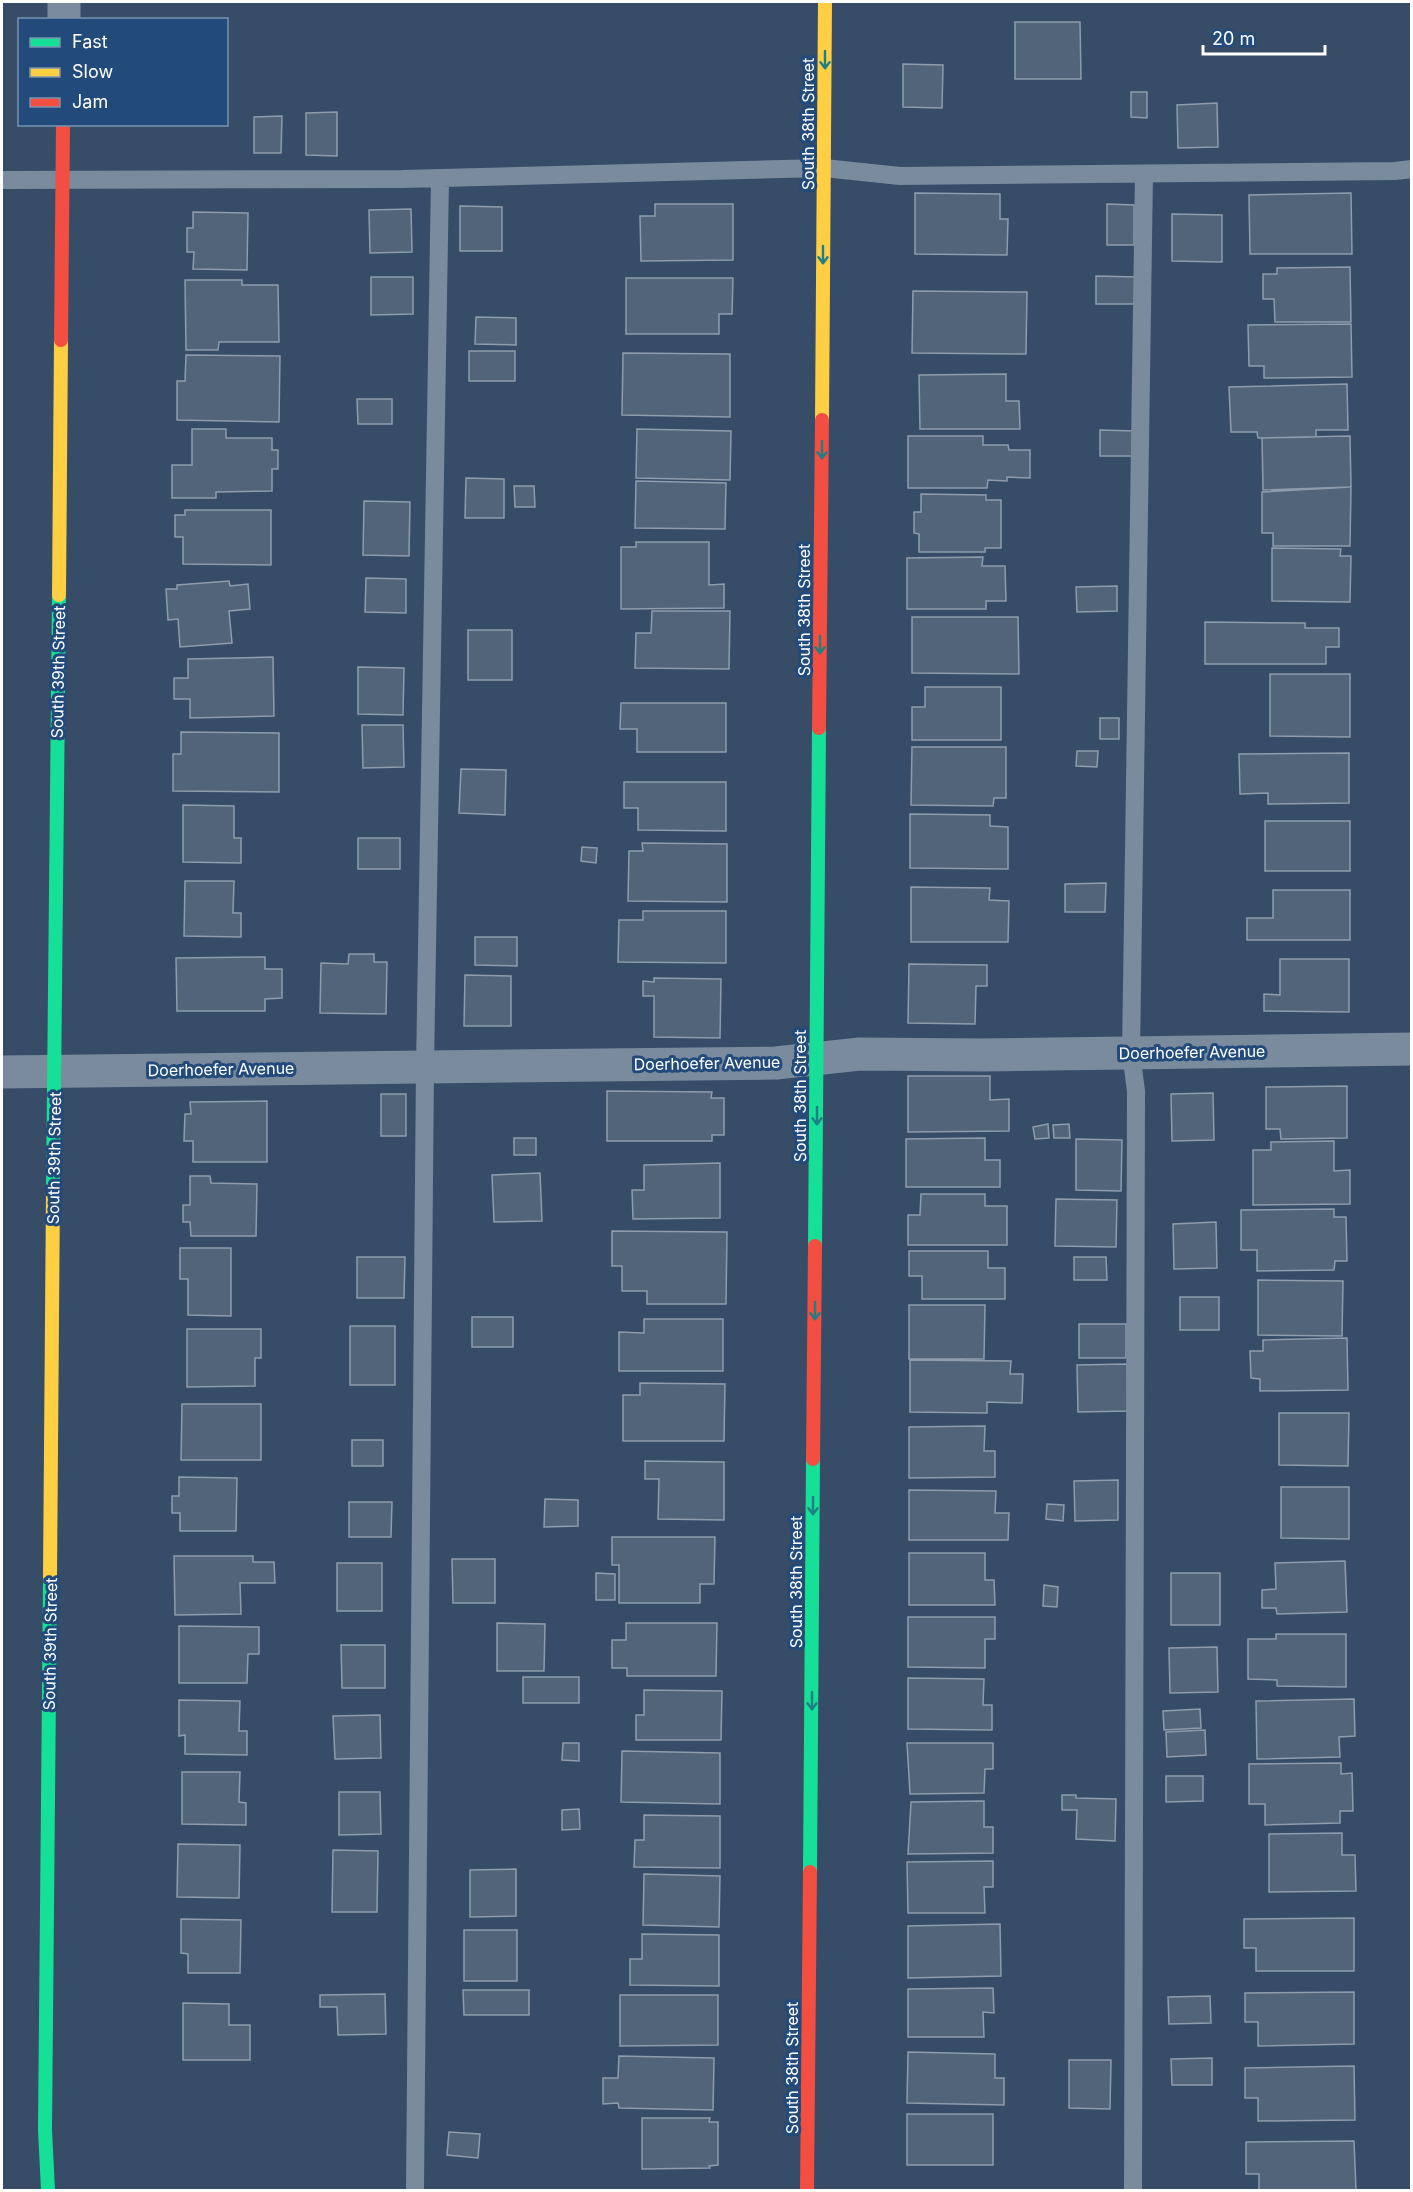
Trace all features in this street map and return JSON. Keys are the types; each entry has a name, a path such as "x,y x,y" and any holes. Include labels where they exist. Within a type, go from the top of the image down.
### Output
{"street":[{"path":"64,2 64,18"},
{"name":"South 38th Street","path":"807,2190 825,2"},
{"name":"South 39th Street","path":"48,2190 45,2130 63,126"},
{"name":"Doerhoefer Avenue","path":"2,1072 776,1063 860,1054 1412,1049"}],"lane":[{"path":"2,180 440,179 824,168 900,176 1412,169"},
{"path":"1133,2190 1136,1091 1131,1053 1144,174"},
{"path":"415,2190 424,1067 440,179"}],"building":[{"path":"1015,22 1080,22 1081,79 1015,79"},
{"path":"903,64 943,65 942,108 903,107"},
{"path":"1131,92 1147,92 1147,118 1131,117"},
{"path":"1217,103 1218,147 1178,148 1177,105"},
{"path":"337,112 337,156 306,155 306,113"},
{"path":"282,116 281,153 254,153 254,117"},
{"path":"915,193 1000,194 1000,219 1008,219 1007,255 915,254"},
{"path":"1351,193 1352,254 1250,254 1249,195"},
{"path":"655,204 733,204 733,260 641,261 640,216 655,216"},
{"path":"1107,204 1134,205 1134,245 1107,245"},
{"path":"460,206 502,207 502,251 460,251"},
{"path":"411,209 412,252 370,253 369,210"},
{"path":"193,212 248,213 247,270 193,269 194,252 187,252 187,228 193,228"},
{"path":"1172,214 1222,215 1222,262 1172,261"},
{"path":"1350,267 1351,322 1275,322 1274,299 1263,299 1263,274 1277,274 1277,268"},
{"path":"1096,276 1137,277 1134,304 1096,304"},
{"path":"371,277 413,277 413,314 371,315"},
{"path":"626,278 733,278 732,314 719,314 719,334 626,334"},
{"path":"185,280 242,280 242,285 278,285 279,342 219,342 218,350 186,350"},
{"path":"913,291 1027,292 1026,354 912,353"},
{"path":"476,317 516,318 516,345 475,344"},
{"path":"1351,324 1352,377 1264,378 1264,366 1249,366 1248,325"},
{"path":"469,351 515,351 515,381 469,381"},
{"path":"623,353 730,354 730,417 622,415"},
{"path":"186,355 280,356 279,422 177,420 177,381 185,381"},
{"path":"1006,374 1006,401 1019,401 1020,429 920,429 919,375"},
{"path":"1347,384 1348,430 1316,430 1316,437 1258,438 1257,432 1231,432 1229,387"},
{"path":"357,399 392,399 392,424 358,424"},
{"path":"192,429 226,429 226,438 272,438 272,450 278,450 278,469 272,469 272,491 216,492 216,498 172,498 172,465 192,465"},
{"path":"637,429 731,431 730,480 636,478"},
{"path":"1100,430 1135,431 1135,456 1100,456"},
{"path":"908,436 983,436 983,445 1008,445 1009,450 1030,450 1030,478 1007,477 1007,481 988,480 987,488 908,488"},
{"path":"1350,436 1351,487 1263,490 1262,438"},
{"path":"466,478 504,479 504,518 465,518"},
{"path":"636,481 726,483 725,529 635,528"},
{"path":"514,486 534,486 535,507 515,507"},
{"path":"1351,487 1350,546 1273,546 1273,533 1262,533 1262,492"},
{"path":"921,494 986,495 986,500 1001,500 1001,548 985,548 985,552 919,552 919,534 914,533 914,512 921,512"},
{"path":"364,501 410,502 409,556 363,555"},
{"path":"185,510 271,510 271,565 183,564 183,537 175,537 175,515 185,515"},
{"path":"636,542 709,542 709,585 724,584 724,608 621,609 621,547 636,547"},
{"path":"1272,548 1341,549 1340,556 1351,556 1350,602 1272,601"},
{"path":"983,557 982,566 1005,566 1006,601 986,601 986,609 907,609 907,558"},
{"path":"366,578 406,579 406,613 365,612"},
{"path":"229,581 230,586 248,584 250,609 229,611 232,643 180,647 178,619 168,620 166,589 177,589 177,585"},
{"path":"1117,586 1117,611 1077,612 1076,587"},
{"path":"652,611 730,611 729,669 635,668 636,633 651,633"},
{"path":"912,617 1018,617 1019,674 912,673"},
{"path":"1205,622 1305,623 1305,628 1339,628 1339,647 1326,647 1326,664 1205,664"},
{"path":"468,630 512,630 512,680 468,680"},
{"path":"273,657 274,716 190,718 190,699 174,699 174,678 188,678 188,659"},
{"path":"358,667 404,668 403,715 358,714"},
{"path":"1270,674 1350,674 1350,737 1270,736"},
{"path":"925,687 1001,687 1001,740 912,740 912,707 925,707"},
{"path":"621,703 726,703 726,752 637,752 637,729 620,729"},
{"path":"1100,718 1119,718 1119,739 1100,739"},
{"path":"362,725 403,725 404,767 363,768"},
{"path":"181,732 279,733 279,792 173,791 173,754 181,754"},
{"path":"912,747 1006,747 1006,798 994,798 993,806 911,805"},
{"path":"1077,751 1098,751 1097,767 1076,766"},
{"path":"1349,753 1349,803 1268,804 1268,793 1240,794 1239,754"},
{"path":"461,769 506,770 505,815 459,813"},
{"path":"624,782 726,782 726,831 638,830 638,808 624,808"},
{"path":"183,805 234,806 234,838 241,838 241,863 183,862"},
{"path":"910,814 990,815 990,826 1008,827 1008,869 910,868"},
{"path":"1265,821 1350,821 1350,871 1265,871"},
{"path":"358,838 400,838 400,869 358,869"},
{"path":"642,843 727,844 727,902 628,901 629,851 643,851"},
{"path":"582,847 597,848 596,863 581,861"},
{"path":"185,881 234,881 233,913 241,913 241,937 184,936"},
{"path":"1106,883 1105,912 1065,912 1065,884"},
{"path":"911,887 990,888 989,900 1009,901 1008,942 911,942"},
{"path":"1273,890 1350,890 1350,940 1247,940 1247,918 1273,918"},
{"path":"643,911 726,911 726,963 618,962 619,920 643,920"},
{"path":"475,937 517,937 517,966 475,965"},
{"path":"349,954 374,954 374,962 387,962 386,1014 320,1013 321,963 348,964"},
{"path":"265,957 265,969 282,969 282,998 265,999 265,1011 177,1011 176,958"},
{"path":"1280,959 1349,959 1349,1012 1264,1011 1264,994 1280,995"},
{"path":"909,964 987,965 987,986 976,986 975,1024 908,1023"},
{"path":"465,975 511,976 511,1026 464,1026"},
{"path":"654,978 721,979 720,1038 654,1037 654,996 643,996 643,981 654,982"},
{"path":"908,1076 990,1076 990,1100 1009,1099 1009,1131 908,1132"},
{"path":"1347,1086 1347,1138 1281,1139 1280,1129 1266,1129 1266,1087"},
{"path":"607,1091 712,1092 711,1098 724,1098 724,1135 712,1135 712,1141 607,1141"},
{"path":"1213,1093 1214,1140 1172,1141 1171,1094"},
{"path":"381,1094 406,1094 406,1136 381,1136"},
{"path":"267,1101 267,1162 193,1162 193,1141 184,1141 185,1114 191,1114 190,1102"},
{"path":"1048,1124 1049,1138 1035,1139 1033,1127"},
{"path":"1069,1124 1070,1138 1054,1138 1053,1125"},
{"path":"514,1138 536,1138 536,1155 514,1155"},
{"path":"985,1138 985,1160 1000,1160 1000,1187 906,1187 906,1139"},
{"path":"1076,1139 1122,1140 1121,1191 1076,1190"},
{"path":"1334,1141 1334,1171 1350,1170 1350,1204 1253,1205 1253,1150 1271,1150 1271,1142"},
{"path":"720,1163 720,1218 633,1219 632,1190 644,1190 644,1165"},
{"path":"540,1173 542,1221 494,1222 492,1175"},
{"path":"190,1176 210,1176 211,1183 257,1184 256,1236 191,1236 190,1222 183,1222 183,1205 190,1205"},
{"path":"921,1194 985,1194 985,1206 1007,1206 1007,1245 908,1245 908,1215 920,1215"},
{"path":"1056,1199 1117,1200 1116,1247 1055,1246"},
{"path":"1334,1209 1334,1217 1346,1217 1347,1261 1335,1261 1334,1270 1257,1271 1257,1250 1241,1250 1241,1210"},
{"path":"1216,1222 1217,1268 1174,1269 1173,1224"},
{"path":"612,1231 727,1232 726,1304 647,1304 647,1291 622,1291 622,1266 612,1266"},
{"path":"180,1248 231,1248 231,1316 188,1315 188,1279 180,1279"},
{"path":"909,1251 988,1251 988,1268 1005,1268 1005,1299 922,1299 922,1276 909,1276"},
{"path":"357,1257 405,1257 404,1298 357,1298"},
{"path":"1074,1257 1106,1257 1107,1280 1074,1280"},
{"path":"1258,1280 1343,1281 1342,1336 1258,1335"},
{"path":"1180,1297 1219,1297 1219,1330 1180,1330"},
{"path":"909,1305 985,1305 984,1359 909,1359"},
{"path":"472,1317 513,1317 513,1347 472,1347"},
{"path":"644,1319 723,1319 723,1371 619,1371 619,1332 644,1333"},
{"path":"1079,1324 1126,1324 1126,1358 1079,1358"},
{"path":"350,1326 395,1326 395,1385 350,1385"},
{"path":"187,1329 261,1329 261,1358 255,1358 255,1386 187,1387"},
{"path":"1347,1338 1348,1390 1260,1391 1260,1379 1251,1378 1250,1351 1263,1351 1263,1340"},
{"path":"910,1360 1011,1361 1010,1374 1023,1374 1022,1403 987,1402 987,1413 910,1412"},
{"path":"1127,1364 1128,1411 1078,1412 1077,1365"},
{"path":"640,1383 725,1384 724,1441 623,1441 623,1395 640,1395"},
{"path":"182,1404 261,1404 261,1460 181,1460"},
{"path":"1279,1413 1349,1413 1348,1466 1279,1465"},
{"path":"985,1426 984,1451 995,1451 995,1477 909,1478 909,1427"},
{"path":"352,1440 383,1440 383,1466 352,1466"},
{"path":"645,1461 724,1462 724,1520 658,1519 659,1479 645,1479"},
{"path":"179,1477 237,1478 236,1531 180,1531 180,1513 172,1513 172,1496 179,1496"},
{"path":"1118,1480 1118,1520 1075,1521 1074,1481"},
{"path":"1281,1487 1349,1487 1349,1539 1281,1538"},
{"path":"909,1490 996,1491 995,1513 1009,1513 1008,1540 909,1540"},
{"path":"545,1499 578,1500 578,1526 544,1527"},
{"path":"349,1502 392,1502 391,1537 349,1537"},
{"path":"1047,1504 1064,1505 1063,1521 1046,1519"},
{"path":"612,1537 715,1537 714,1584 700,1584 700,1603 619,1603 619,1565 612,1565"},
{"path":"909,1553 985,1553 985,1580 994,1580 995,1605 909,1605"},
{"path":"174,1556 253,1556 253,1562 274,1562 275,1583 240,1583 241,1614 175,1615"},
{"path":"452,1559 495,1559 495,1603 453,1603"},
{"path":"1345,1561 1347,1612 1277,1614 1276,1608 1262,1608 1262,1590 1276,1589 1275,1563"},
{"path":"337,1563 382,1563 382,1611 337,1611"},
{"path":"596,1573 615,1574 615,1600 596,1600"},
{"path":"1171,1573 1220,1573 1220,1625 1171,1625"},
{"path":"1044,1585 1058,1587 1057,1607 1043,1606"},
{"path":"908,1617 995,1617 995,1639 985,1639 985,1668 908,1667"},
{"path":"497,1623 545,1624 544,1671 497,1671"},
{"path":"626,1623 717,1623 716,1676 627,1676 627,1668 612,1668 612,1640 626,1640"},
{"path":"179,1626 259,1627 259,1654 248,1654 247,1683 179,1683"},
{"path":"1276,1634 1346,1634 1346,1687 1277,1686 1277,1680 1248,1679 1248,1639 1276,1639"},
{"path":"341,1645 385,1645 385,1688 342,1688"},
{"path":"1217,1647 1218,1692 1170,1693 1169,1648"},
{"path":"523,1677 579,1677 579,1703 523,1703"},
{"path":"908,1678 984,1679 983,1705 992,1705 992,1730 908,1729"},
{"path":"644,1690 722,1691 721,1740 636,1740 636,1715 644,1715"},
{"path":"1354,1699 1355,1736 1339,1737 1340,1757 1257,1759 1256,1701"},
{"path":"179,1700 240,1701 239,1731 247,1731 247,1755 185,1754 185,1735 179,1736"},
{"path":"1200,1709 1201,1728 1164,1730 1163,1711"},
{"path":"380,1715 381,1758 335,1759 333,1716"},
{"path":"1205,1730 1206,1755 1167,1757 1166,1732"},
{"path":"563,1743 579,1743 579,1761 562,1760"},
{"path":"907,1743 993,1743 993,1769 985,1769 984,1793 910,1794"},
{"path":"622,1751 720,1753 720,1804 621,1802"},
{"path":"1341,1763 1341,1774 1352,1773 1353,1811 1340,1811 1340,1823 1265,1825 1265,1804 1249,1804 1249,1764"},
{"path":"182,1772 240,1772 239,1802 246,1803 246,1825 182,1824"},
{"path":"1166,1776 1203,1776 1203,1801 1166,1802"},
{"path":"339,1792 380,1792 381,1834 339,1835"},
{"path":"1062,1795 1076,1795 1076,1798 1116,1799 1115,1841 1076,1839 1077,1810 1062,1810"},
{"path":"984,1801 984,1827 993,1827 993,1853 908,1854 911,1802"},
{"path":"579,1809 580,1829 562,1830 562,1810"},
{"path":"644,1815 720,1816 720,1868 634,1867 635,1840 644,1840"},
{"path":"1342,1833 1342,1855 1355,1855 1356,1891 1269,1892 1269,1834"},
{"path":"178,1844 240,1845 239,1898 177,1897"},
{"path":"333,1850 378,1851 377,1912 332,1912"},
{"path":"993,1861 993,1887 984,1887 985,1913 908,1913 907,1862"},
{"path":"516,1869 516,1916 470,1917 470,1870"},
{"path":"644,1874 720,1876 719,1927 643,1925"},
{"path":"1354,1918 1354,1971 1256,1971 1256,1948 1244,1948 1244,1919"},
{"path":"181,1919 241,1920 240,1973 188,1973 188,1954 181,1953"},
{"path":"1000,1924 1001,1976 908,1978 908,1926"},
{"path":"464,1930 517,1930 517,1981 464,1981"},
{"path":"642,1934 719,1935 719,1986 630,1985 630,1959 642,1959"},
{"path":"993,1988 994,2013 983,2012 984,2037 908,2037 908,1989"},
{"path":"463,1990 529,1990 529,2015 464,2015"},
{"path":"1354,1992 1354,2044 1258,2046 1258,2022 1245,2022 1245,1993"},
{"path":"385,1994 386,2034 338,2035 337,2007 320,2007 320,1995"},
{"path":"620,1995 718,1995 718,2045 620,2046"},
{"path":"1210,1996 1211,2023 1169,2024 1168,1997"},
{"path":"183,2003 229,2004 229,2025 250,2025 250,2060 183,2060"},
{"path":"908,2052 995,2054 995,2078 1004,2078 1004,2105 907,2103"},
{"path":"619,2056 714,2058 713,2110 619,2108 618,2103 603,2104 603,2078 618,2078"},
{"path":"1212,2058 1212,2085 1172,2085 1171,2059"},
{"path":"1069,2060 1111,2060 1110,2109 1069,2108"},
{"path":"1354,2066 1355,2120 1258,2121 1258,2098 1245,2098 1245,2068"},
{"path":"907,2114 993,2114 993,2165 907,2165"},
{"path":"642,2118 710,2118 709,2122 718,2122 718,2165 709,2166 710,2168 642,2169"},
{"path":"449,2132 480,2134 478,2158 447,2155"},
{"path":"1354,2141 1356,2190 1259,2190 1259,2174 1246,2174 1246,2142"}],"traffic: fast":[{"path":"53,1189 59,595"},
{"path":"815,1246 819,728"},
{"path":"810,1872 813,1459"},
{"path":"48,2190 45,2130 50,1578"}],"traffic: slow":[{"path":"822,420 825,2"},
{"path":"59,595 61,340"},
{"path":"50,1578 53,1189"}],"traffic: jam":[{"path":"61,340 63,126"},
{"path":"819,728 822,420"},
{"path":"813,1459 815,1246"},
{"path":"807,2190 810,1872"}]}
